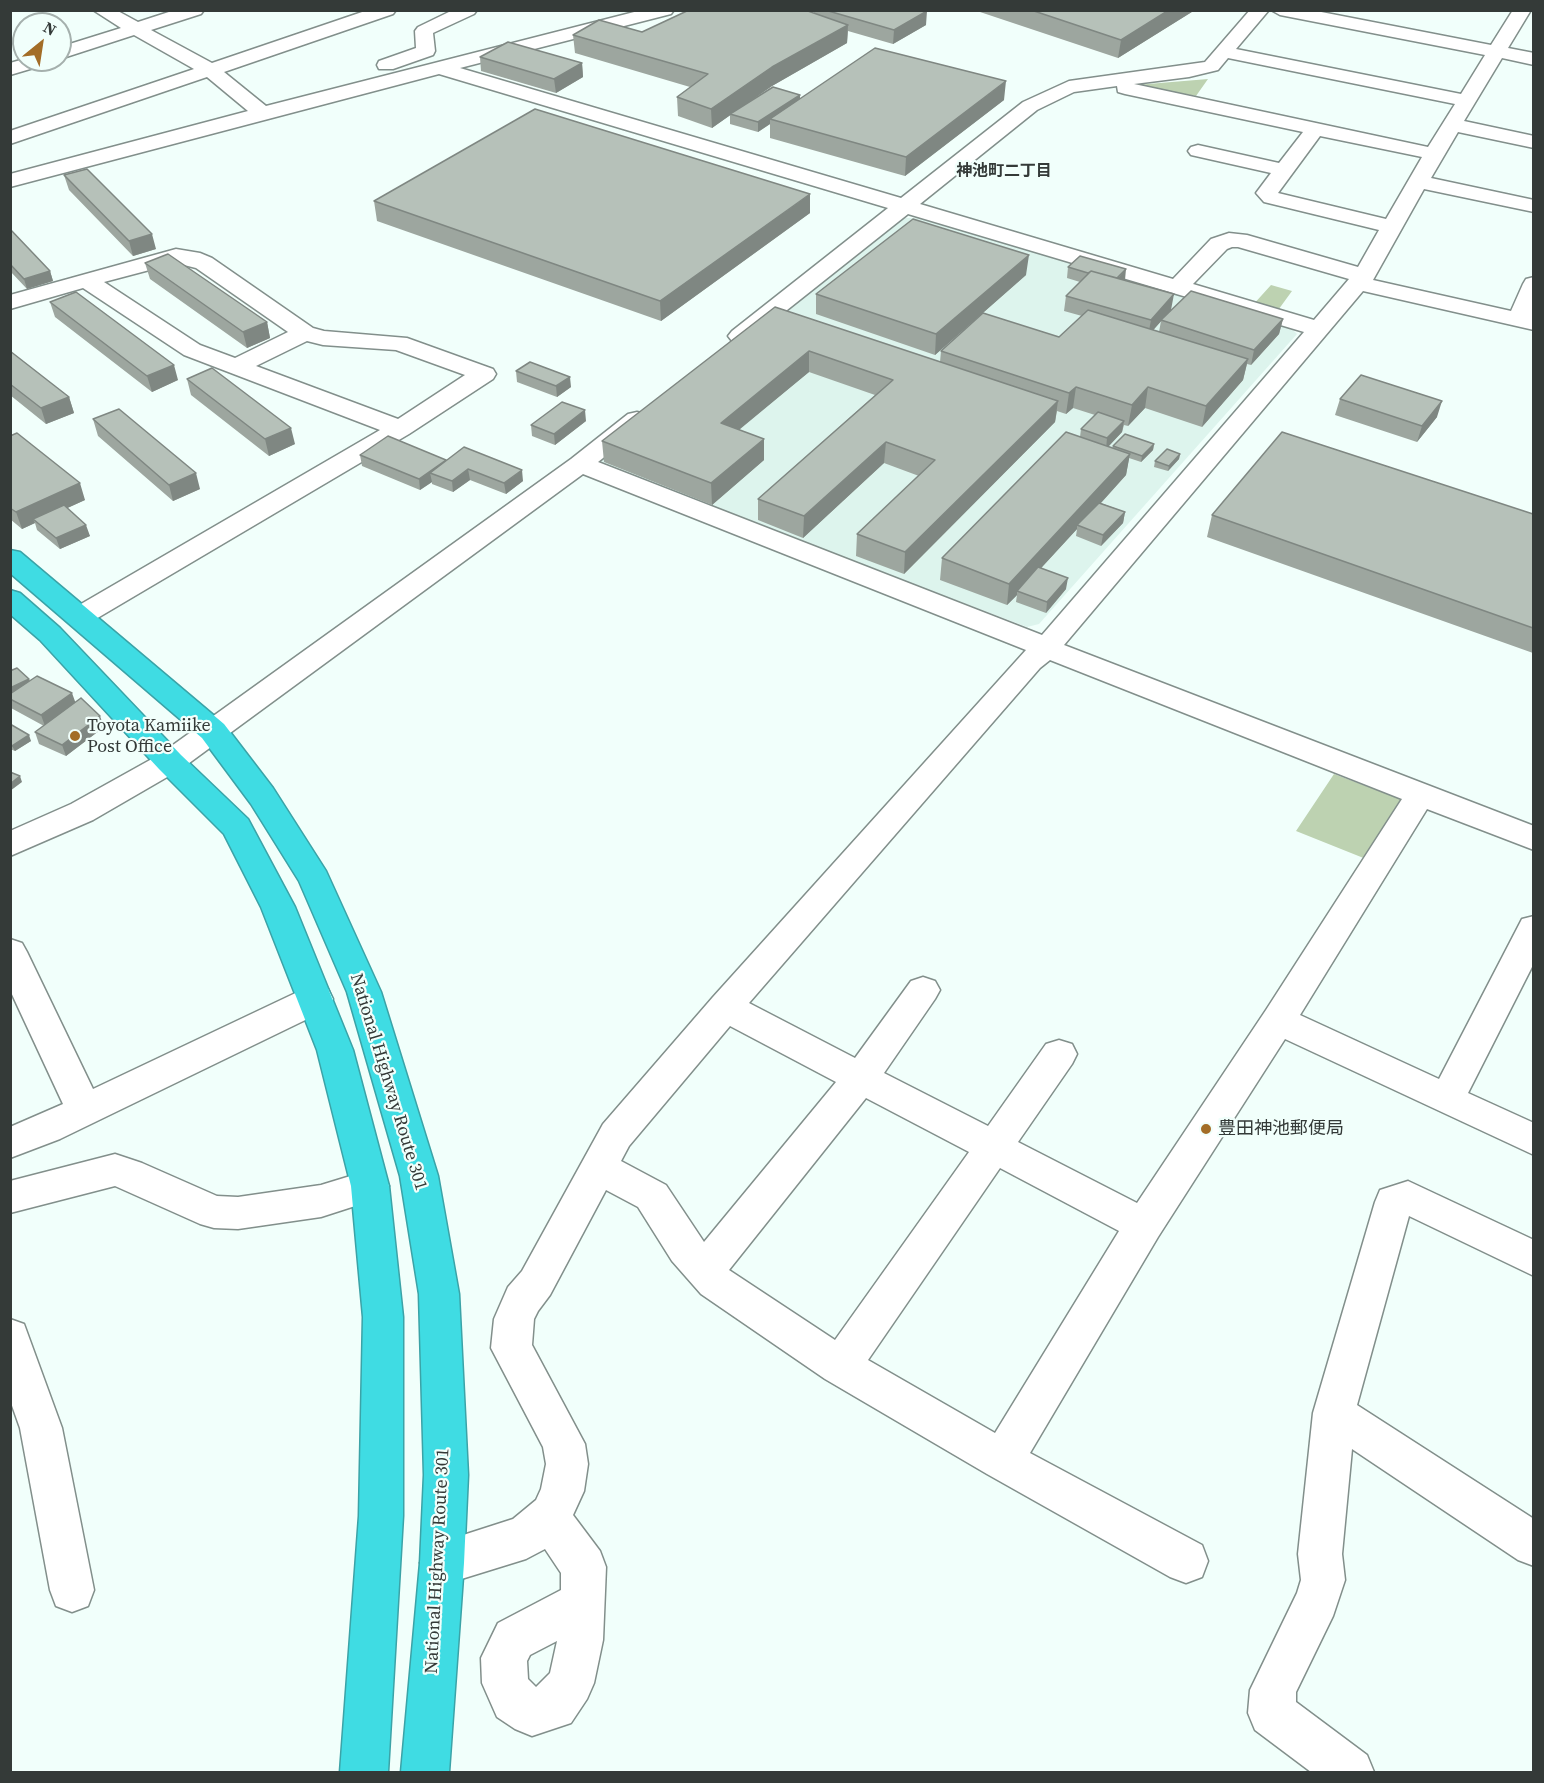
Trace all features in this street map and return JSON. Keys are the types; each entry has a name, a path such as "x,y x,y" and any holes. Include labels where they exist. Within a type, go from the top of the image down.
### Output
{"highway":[{"name":"National Highway Route 301","path":"10,558 213,731 262,796 314,879 364,992 419,1176 439,1294 446,1475 442,1563 425,1773"},
{"path":"10,600 50,634 170,762 237,827 278,907 335,1050 370,1186 382,1329 381,1516 364,1773"}],"street":[{"path":"102,10 210,70 261,111"},
{"path":"72,49 195,10"},
{"path":"10,138 387,10"},
{"path":"261,111 426,51 424,31 468,10"},
{"path":"10,181 261,111 665,10"},
{"path":"727,346 1030,106 1069,87 1211,66 1260,10"},
{"path":"1280,10 1533,59"},
{"path":"1371,27 1382,10"},
{"path":"442,1563 526,1537 549,1517 563,1482 567,1464 564,1444 528,1375 511,1348 514,1319 522,1300 536,1283 616,1135 725,1007 1030,662 1046,648 1361,279 1522,10"},
{"path":"1225,52 1460,113 1533,142"},
{"path":"440,68 1319,329"},
{"path":"1104,81 1434,154"},
{"path":"1316,129 1267,194 1271,198 1393,227"},
{"path":"1198,151 1284,170"},
{"path":"1419,182 1533,206"},
{"path":"1178,287 1219,244 1229,240 1239,240 1361,279 1526,322 1533,284"},
{"path":"10,302 176,256 192,258 204,263 305,333 323,338 399,343 484,374 400,429 78,617"},
{"path":"86,280 192,350 400,429"},
{"path":"236,367 305,333"},
{"path":"10,845 82,812 170,762 580,464 654,405"},
{"path":"580,464 1015,633 1046,648 1533,839"},
{"path":"1002,1460 1144,1225 1278,1020 1421,794"},
{"path":"1447,1099 1533,928"},
{"path":"10,952 84,1110"},
{"path":"704,1271 861,1078 923,990"},
{"path":"10,1143 316,999"},
{"path":"725,1007 1144,1225"},
{"path":"1278,1020 1533,1140"},
{"path":"840,1366 1059,1054"},
{"path":"598,1167 652,1196 686,1249 715,1282 840,1366 1002,1460 1186,1561"},
{"path":"10,1197 115,1170 214,1212 238,1213 321,1201 370,1186"},
{"path":"1350,1773 1272,1713 1273,1690 1317,1600 1323,1580 1320,1554 1334,1413 1394,1202 1408,1197 1533,1259"},
{"path":"10,1337 41,1428 72,1590"},
{"path":"1334,1413 1533,1545"},
{"path":"549,1517 584,1567 583,1603"}],"shaded area":[{"path":"903,218 921,218 1289,326 1297,334 1039,624 1027,627 601,466 599,460"}],"green space":[{"path":"1208,79 1196,96 1136,85"},
{"path":"1271,285 1292,291 1276,313 1252,306"},
{"path":"1334,774 1403,800 1366,859 1296,831"}],"building":[{"path":"689,10 805,10 848,25 772,67 711,109 677,97 708,74 573,35 599,20 642,32"},
{"path":"825,10 925,10 927,11 894,30"},
{"path":"1031,10 1169,10 1121,40"},
{"path":"508,42 582,63 554,79 480,57"},
{"path":"875,48 1006,81 906,157 770,119"},
{"path":"773,87 800,95 758,122 730,114"},
{"path":"535,109 810,194 660,301 374,201"},
{"path":"87,169 152,234 129,241 64,175"},
{"path":"913,219 1029,255 936,334 816,294"},
{"path":"10,229 50,271 24,279 10,264"},
{"path":"168,254 267,322 243,332 145,263"},
{"path":"1080,256 1126,269 1117,278 1068,267"},
{"path":"1091,271 1174,294 1151,320 1066,296"},
{"path":"1191,291 1283,319 1254,350 1161,320"},
{"path":"76,292 174,365 147,376 50,302"},
{"path":"775,307 1058,401 905,552 857,534 935,460 886,442 804,516 758,499 893,380 809,351 721,423 764,439 711,483 602,441"},
{"path":"1088,310 1248,359 1206,406 1148,387 1132,405 1076,387 1069,393 941,351 983,313 1059,337"},
{"path":"10,351 69,397 41,408 10,384"},
{"path":"530,362 570,377 556,386 516,371"},
{"path":"212,368 291,428 265,439 187,379"},
{"path":"1361,375 1442,401 1422,426 1340,399"},
{"path":"562,402 585,410 554,434 531,425"},
{"path":"119,409 196,473 169,485 93,419"},
{"path":"1098,412 1124,421 1107,438 1081,429"},
{"path":"1066,432 1130,454 1009,584 942,558"},
{"path":"1282,432 1533,514 1533,628 1212,515"},
{"path":"17,433 80,483 16,512 10,508 10,436"},
{"path":"1125,434 1154,444 1142,456 1113,446"},
{"path":"388,436 446,460 419,479 360,455"},
{"path":"464,447 522,470 504,483 468,469 452,481 430,473"},
{"path":"1167,449 1180,454 1169,466 1155,461"},
{"path":"1099,503 1125,512 1103,535 1077,525"},
{"path":"64,505 86,525 56,538 33,519"},
{"path":"1038,567 1068,578 1047,602 1017,591"},
{"path":"17,668 29,679 10,688 10,671"},
{"path":"37,676 72,693 41,715 10,699 10,694"},
{"path":"81,698 100,716 62,745 35,732"},
{"path":"10,724 29,735 12,746 10,745"},
{"path":"10,772 20,776 10,784"}],"place":[{"name":"Toyota Kamiike Post Office","path":"75,736"},
{"name":"豊田神池郵便局","path":"1206,1129"}],"district":[{"name":"神池町二丁目","path":"1004,172"}]}
